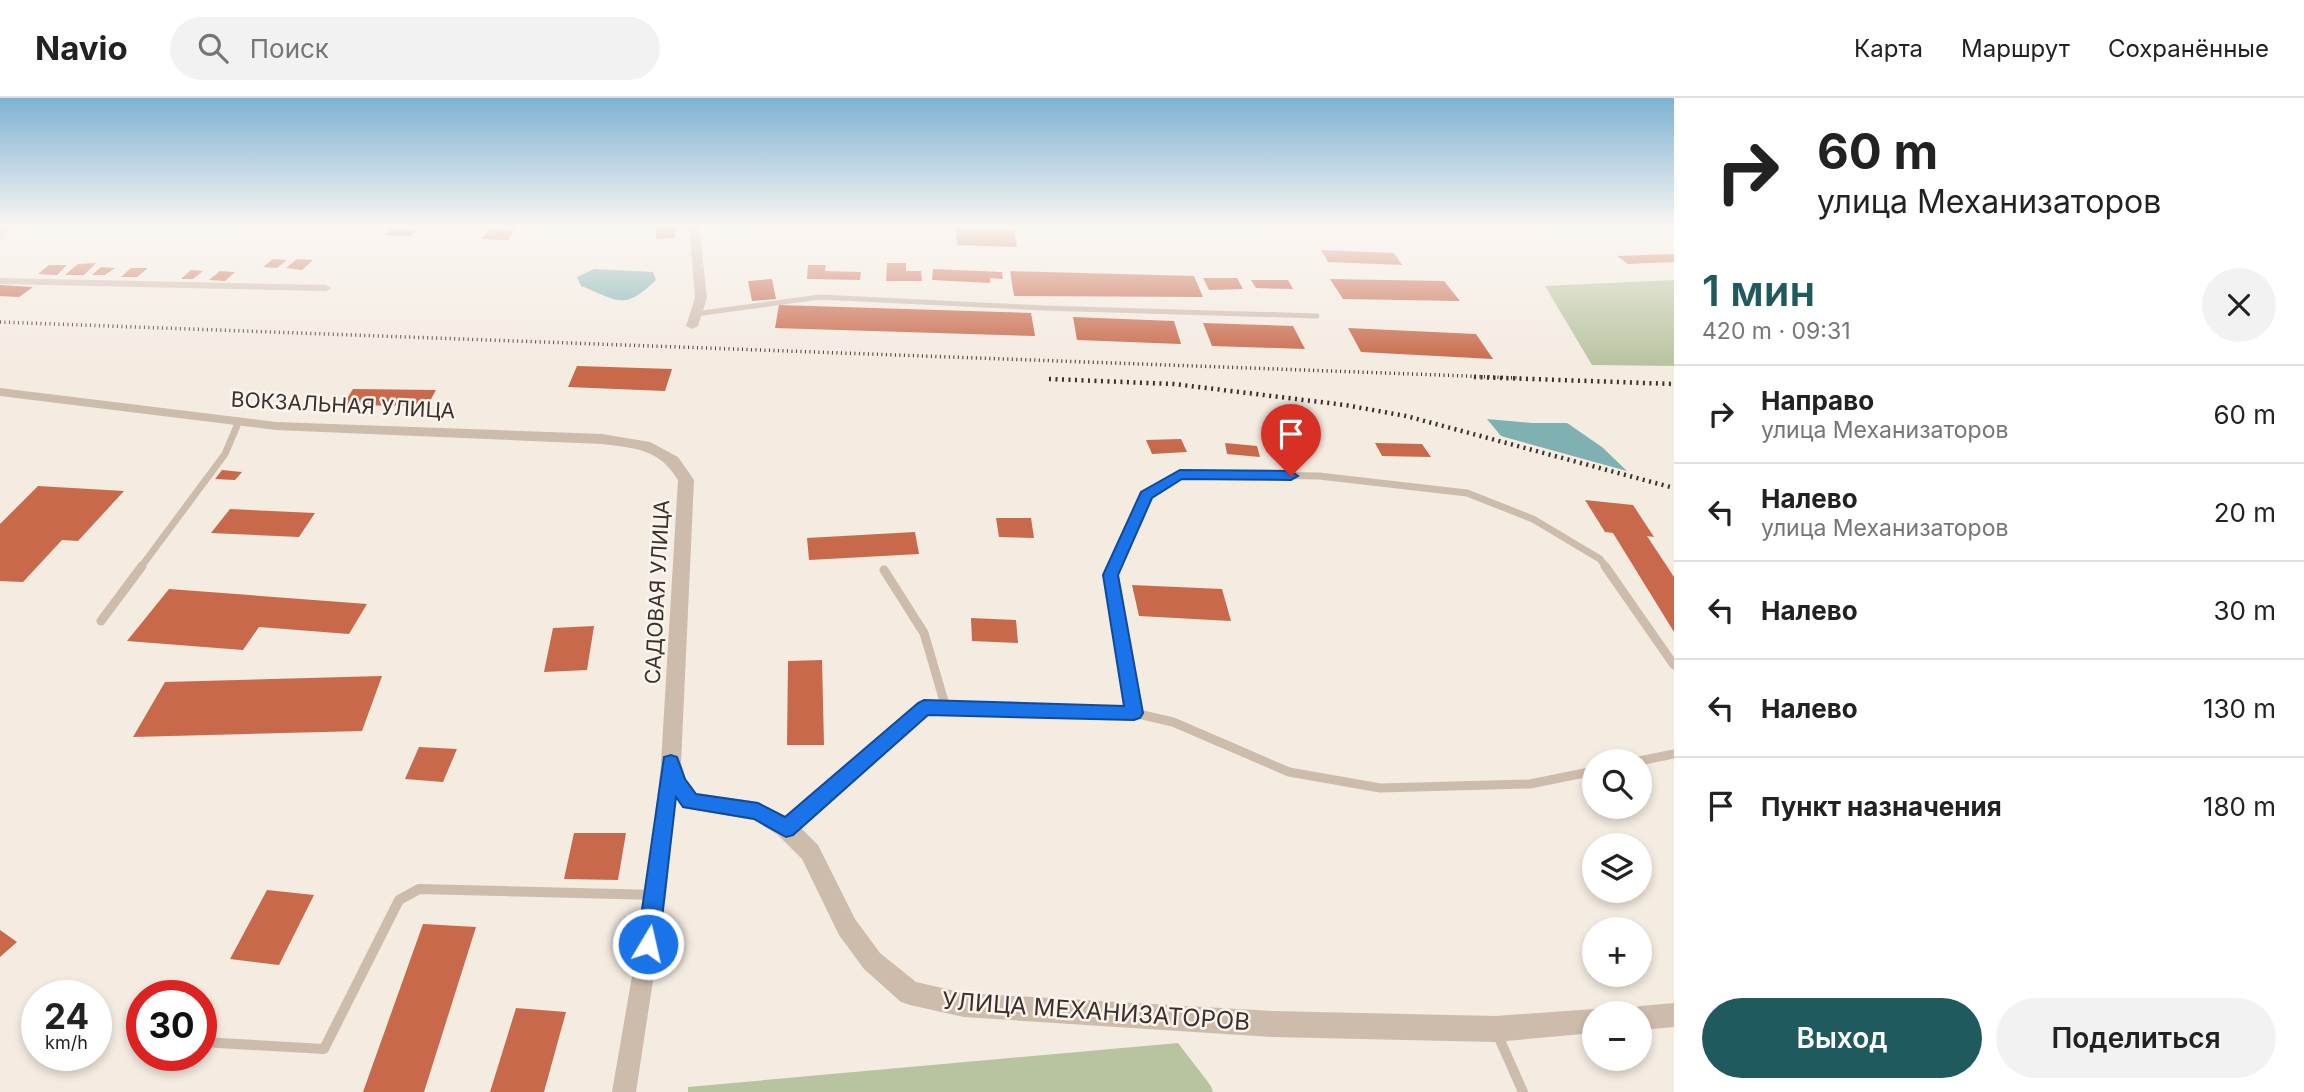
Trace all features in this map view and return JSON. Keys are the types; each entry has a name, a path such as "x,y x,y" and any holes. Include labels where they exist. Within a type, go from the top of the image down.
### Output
{"street":[{"path":"692,326 701,298 698,271"},
{"path":"0,281 326,288"},
{"name":"ВОКЗАЛЬНАЯ УЛИЦА","path":"0,392 276,426 602,439"},
{"name":"САДОВАЯ УЛИЦА","path":"602,439 645,445 673,460 686,480 671,763"},
{"path":"624,1092 656,894 671,763"},
{"name":"УЛИЦА МЕХАНИЗАТОРОВ","path":"671,763 677,783 690,801 758,811 786,828 810,852 847,927 872,961 911,993 964,1005 1245,1023 1495,1029 1582,1022"},
{"path":"1652,1017 1674,1015"}],"lane":[{"path":"695,314 820,297 1058,309 1317,316"},
{"path":"101,621 187,509 225,454 239,421"},
{"path":"1134,713 1110,575 1146,495 1180,474 1319,476 1467,493 1533,519 1600,559 1674,665"},
{"path":"884,570 924,633 946,708"},
{"path":"786,828 924,708 1134,713 1173,722 1289,772 1380,788 1530,784 1582,773"},
{"path":"1652,758 1674,754"},
{"path":"217,1043 324,1049 399,900 419,889 656,894"},
{"path":"1495,1029 1522,1092"}],"green space":[{"path":"1674,280 1674,366 1592,365 1545,286"},
{"path":"1178,1043 1213,1092 688,1092 688,1087"}],"water":[{"path":"589,271 641,271 653,272 656,280 636,296 620,300 581,286 577,277"},
{"path":"1487,419 1567,423 1602,447 1627,471 1501,436"}],"building":[{"path":"41,271 61,271 57,275 38,274"},
{"path":"69,271 88,271 84,275 65,275"},
{"path":"96,271 110,271 105,275 92,275"},
{"path":"127,271 144,271 137,277 121,277"},
{"path":"189,271 203,271 193,279 181,279"},
{"path":"220,271 235,272 225,281 209,280"},
{"path":"808,271 861,272 860,280 807,279"},
{"path":"887,271 921,271 922,281 886,281"},
{"path":"933,271 1002,272 1003,279 990,278 990,283 932,280"},
{"path":"1010,271 1194,276 1203,297 1014,296"},
{"path":"1203,278 1237,278 1243,289 1209,290"},
{"path":"772,279 776,299 752,301 748,281"},
{"path":"1330,279 1444,281 1460,301 1343,299"},
{"path":"1251,280 1288,280 1293,289 1256,288"},
{"path":"0,285 33,287 19,297 0,296"},
{"path":"779,305 1031,313 1035,336 775,328"},
{"path":"1073,317 1174,321 1181,344 1077,340"},
{"path":"1203,323 1293,326 1305,349 1212,346"},
{"path":"1348,328 1476,334 1493,359 1361,352"},
{"path":"577,366 672,369 665,391 568,387"},
{"path":"353,389 436,390 430,401 419,400 416,406 343,405"},
{"path":"1181,439 1187,452 1152,454 1146,440"},
{"path":"1225,443 1257,446 1260,457 1227,454"},
{"path":"1375,443 1422,444 1431,457 1382,456"},
{"path":"222,470 242,472 235,480 215,479"},
{"path":"38,486 124,491 78,541 62,540 23,582 0,581 0,524"},
{"path":"1585,500 1633,505 1654,537 1647,536 1674,577 1674,632 1613,533 1605,532"},
{"path":"230,509 315,513 299,537 211,533"},
{"path":"996,518 1031,518 1034,538 999,537"},
{"path":"915,532 919,554 809,560 807,538"},
{"path":"1132,585 1222,589 1231,621 1139,616"},
{"path":"169,589 367,604 349,634 259,627 243,650 127,641"},
{"path":"971,618 1016,620 1018,643 972,641"},
{"path":"594,626 587,670 544,672 553,628"},
{"path":"822,660 824,745 787,745 788,661"},
{"path":"382,676 362,731 133,737 165,682"},
{"path":"419,747 457,749 443,782 405,779"},
{"path":"574,833 626,833 618,880 564,879"},
{"path":"267,890 314,895 279,965 230,959"},
{"path":"423,924 476,927 424,1092 363,1092"},
{"path":"0,930 17,942 0,957"},
{"path":"516,1008 566,1012 544,1092 490,1092"}],"railway":[{"path":"0,322 1521,378"},
{"path":"1474,377 1674,384"},
{"path":"1049,379 1174,384 1345,405 1406,416 1674,488"}],"route":[{"path":"648,944 671,763 677,783 690,801 758,811 786,828 924,708 1134,713 1110,575 1146,495 1180,474 1291,476"}]}
